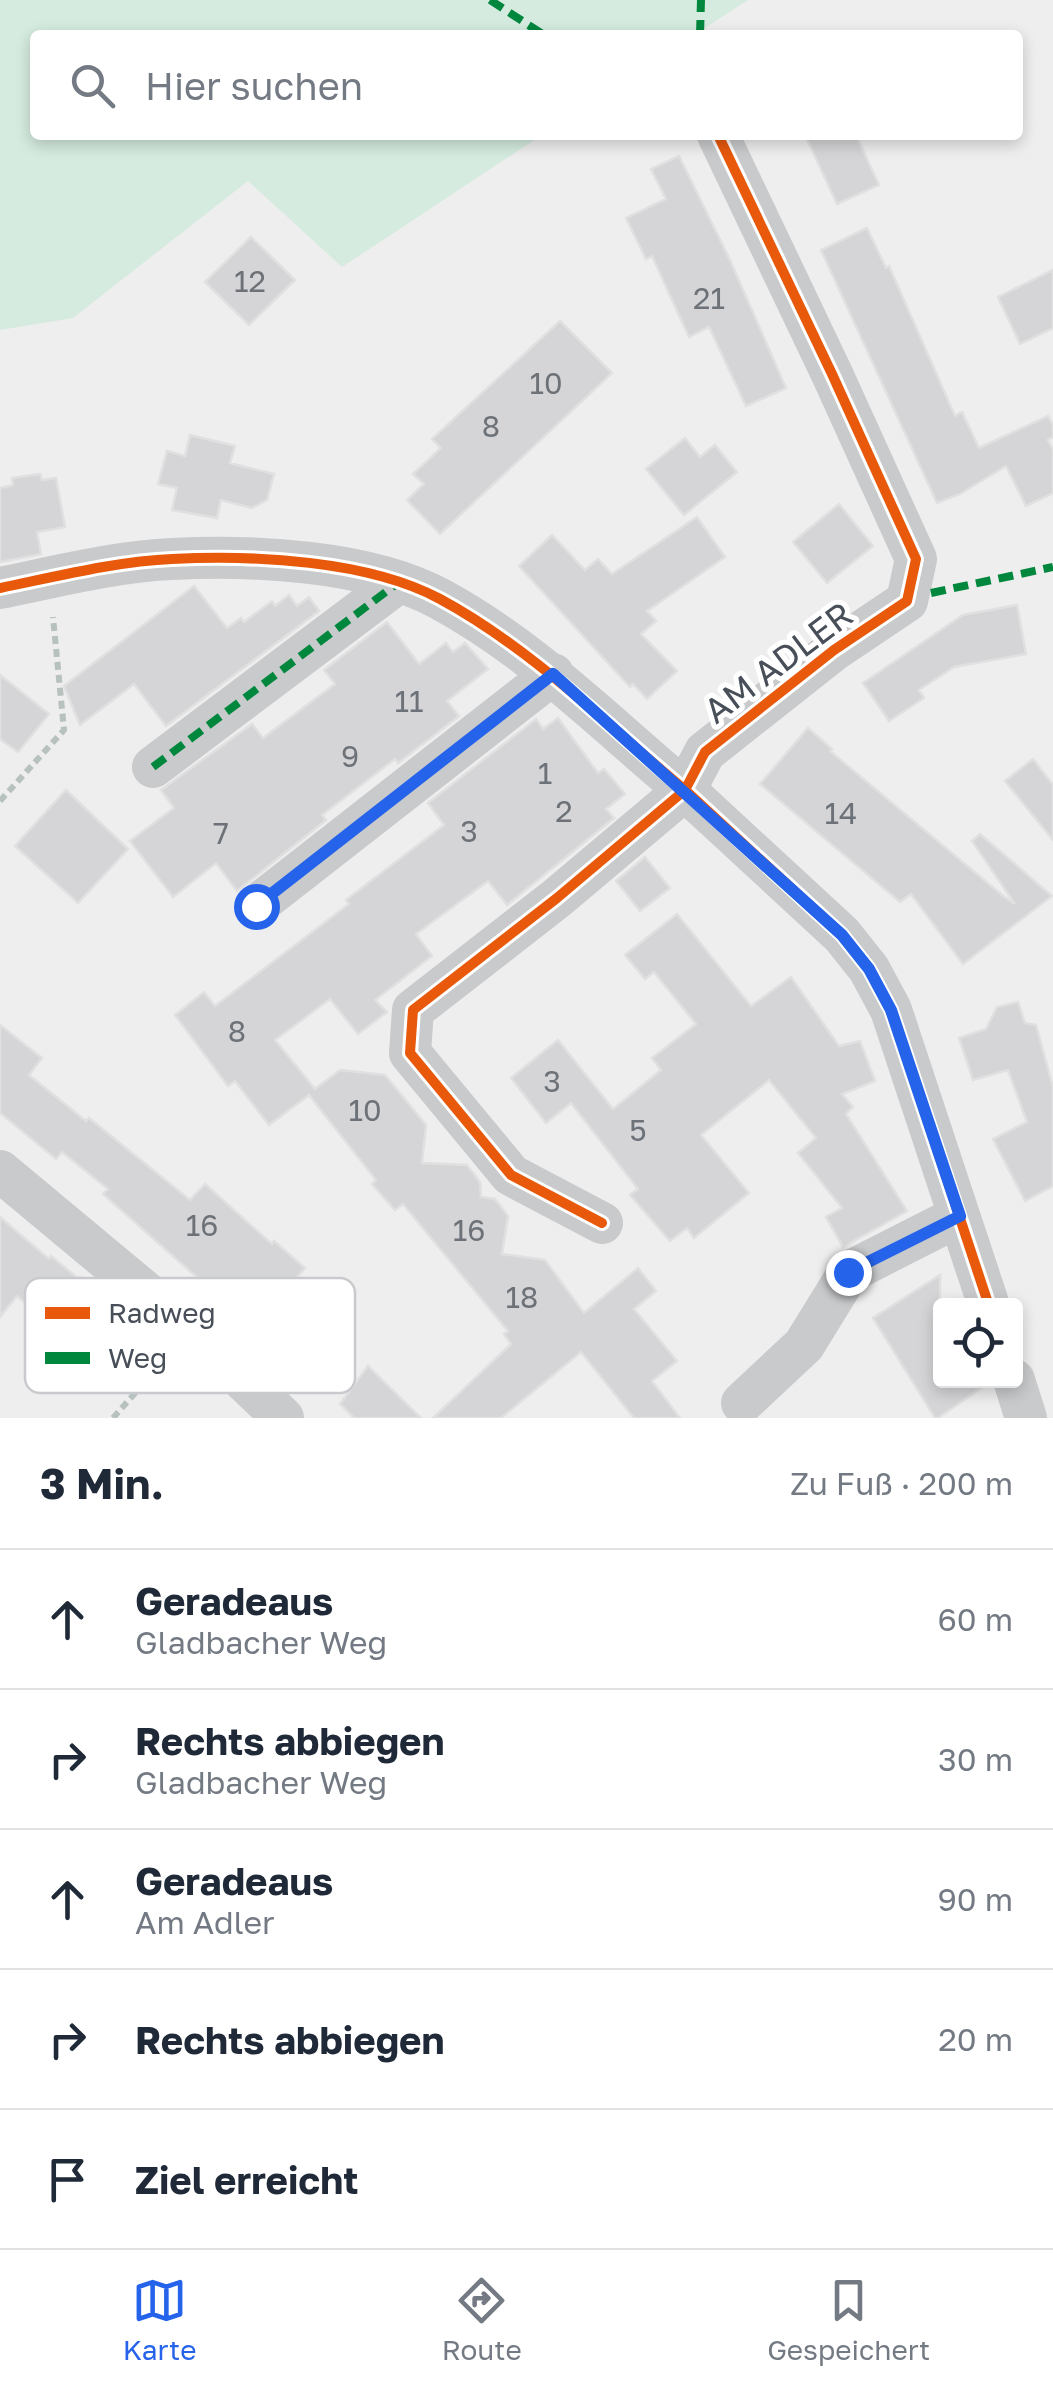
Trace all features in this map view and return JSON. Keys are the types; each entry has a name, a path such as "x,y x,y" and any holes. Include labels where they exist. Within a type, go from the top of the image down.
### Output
{"street":[{"name":"AM ADLER","path":"602,1224 511,1175 410,1052 413,1010 558,898 684,790 705,752 834,650 907,601 916,559 720,140"},
{"path":"0,588 170,558 305,562 399,582 438,598 553,674 842,935 869,969 891,1010 986,1298"},
{"path":"153,767 399,582"},
{"path":"256,906 553,674"},
{"path":"0,1171 129,1278"},
{"path":"742,1403 804,1345 848,1272 960,1216"},
{"path":"1017,1388 1026,1418"},
{"path":"257,1393 283,1418"}],"path":[{"path":"0,801 64,730 50,578"},
{"path":"113,1418 135,1393"}],"green space":[{"path":"0,0 748,0 702,30 30,30 30,140 534,140 342,267 248,181 73,318 0,330"}],"building":[{"path":"807,140 858,140 879,185 837,204"},
{"path":"679,156 786,388 746,406 709,327 689,337 652,256 646,259 626,218 666,199 651,169"},
{"path":"867,228 886,268 889,266 955,416 962,412 979,448 1048,416 1053,425 1053,437 1048,440 1053,450 1053,493 1026,506 1006,466 937,503 821,250"},
{"path":"251,237 295,280 249,325 205,282"},
{"path":"1053,270 1053,328 1020,344 998,297"},
{"path":"560,321 612,373 440,534 407,500 424,484 413,474 441,448 432,439"},
{"path":"190,435 235,446 230,463 274,474 267,500 252,508 221,500 217,518 172,510 177,488 158,484 167,451 185,456"},
{"path":"685,438 700,457 715,445 737,472 684,515 646,469"},
{"path":"40,474 42,480 56,478 65,527 37,532 41,554 0,562 0,488 13,485 12,478"},
{"path":"839,504 873,546 827,583 793,542"},
{"path":"697,517 725,557 647,611 656,621 641,634 677,671 647,699 633,684 630,687 519,566 552,535 585,570 598,559 612,574"},
{"path":"194,586 227,628 241,618 244,622 272,601 275,606 289,595 297,606 309,597 319,611 166,726 134,684 80,725 64,686"},
{"path":"1017,605 1026,654 954,667 919,690 924,698 889,721 863,683 963,615"},
{"path":"387,622 419,664 446,643 453,652 465,643 488,669 447,701 459,716 322,815 326,820 237,891 216,863 173,897 130,841 174,808 161,790 252,724 263,738 335,684 324,670"},
{"path":"0,675 49,714 18,752 0,739"},
{"path":"558,718 598,773 604,769 625,794 606,809 614,818 507,905 488,881 416,934 432,956 375,1000 387,1012 358,1034 330,999 275,1040 315,1089 340,1070 385,1075 426,1125 422,1163 467,1165 480,1182 481,1197 495,1199 508,1216 502,1254 545,1260 584,1313 638,1268 656,1291 634,1309 677,1361 652,1381 680,1418 634,1418 581,1352 501,1418 433,1418 511,1344 504,1334 508,1331 403,1204 395,1210 372,1184 376,1180 309,1095 269,1125 235,1081 228,1086 175,1015 204,992 215,1006 349,904 346,900 444,825 428,803 536,719 543,729"},
{"path":"808,728 830,751 1015,904 972,841 980,834 1052,896 963,964 911,894 900,902 760,784"},
{"path":"1033,759 1053,785 1053,840 1005,781"},
{"path":"66,790 128,849 78,903 15,846"},
{"path":"645,857 670,888 640,911 616,881"},
{"path":"677,914 751,1006 791,977 839,1046 860,1041 875,1081 842,1094 853,1107 846,1114 907,1211 843,1247 826,1217 842,1208 798,1153 816,1138 769,1080 701,1135 749,1193 694,1238 687,1228 670,1241 630,1195 638,1189 571,1103 546,1123 511,1078 558,1040 613,1109 661,1070 652,1058 696,1024 654,972 645,979 625,955"},
{"path":"1018,1002 1025,1023 1036,1025 1053,1087 1053,1186 1025,1201 993,1139 1027,1122 1008,1070 973,1080 959,1038 986,1029 997,1007"},
{"path":"0,1025 42,1058 29,1075 86,1121 89,1118 190,1200 205,1184 305,1268 296,1278 198,1278 103,1194 108,1189 62,1152 56,1159 0,1113"},
{"path":"0,1217 78,1278 25,1278 25,1303 17,1296 0,1317"},
{"path":"940,1275 940,1298 933,1298 933,1388 981,1388 935,1418 873,1318"},
{"path":"368,1366 421,1418 354,1418 340,1404 348,1393 355,1393 355,1384"}],"marked path":[{"path":"490,0 536,30"},
{"path":"700,30 701,0"},
{"path":"931,593 1053,567"},
{"path":"153,767 399,582"},
{"path":"256,906 553,674"}],"cycle path":[{"path":"720,140 916,559 907,601 834,650 705,752 685,790 842,935 869,969 891,1010 986,1298"},
{"path":"0,588 108,566 172,559 273,560 379,576 440,599 506,640 685,790 557,898 413,1010 410,1053 511,1175 602,1223"}],"route":[{"path":"256,906 553,674 842,935 869,969 891,1010 960,1216 848,1272"}]}
